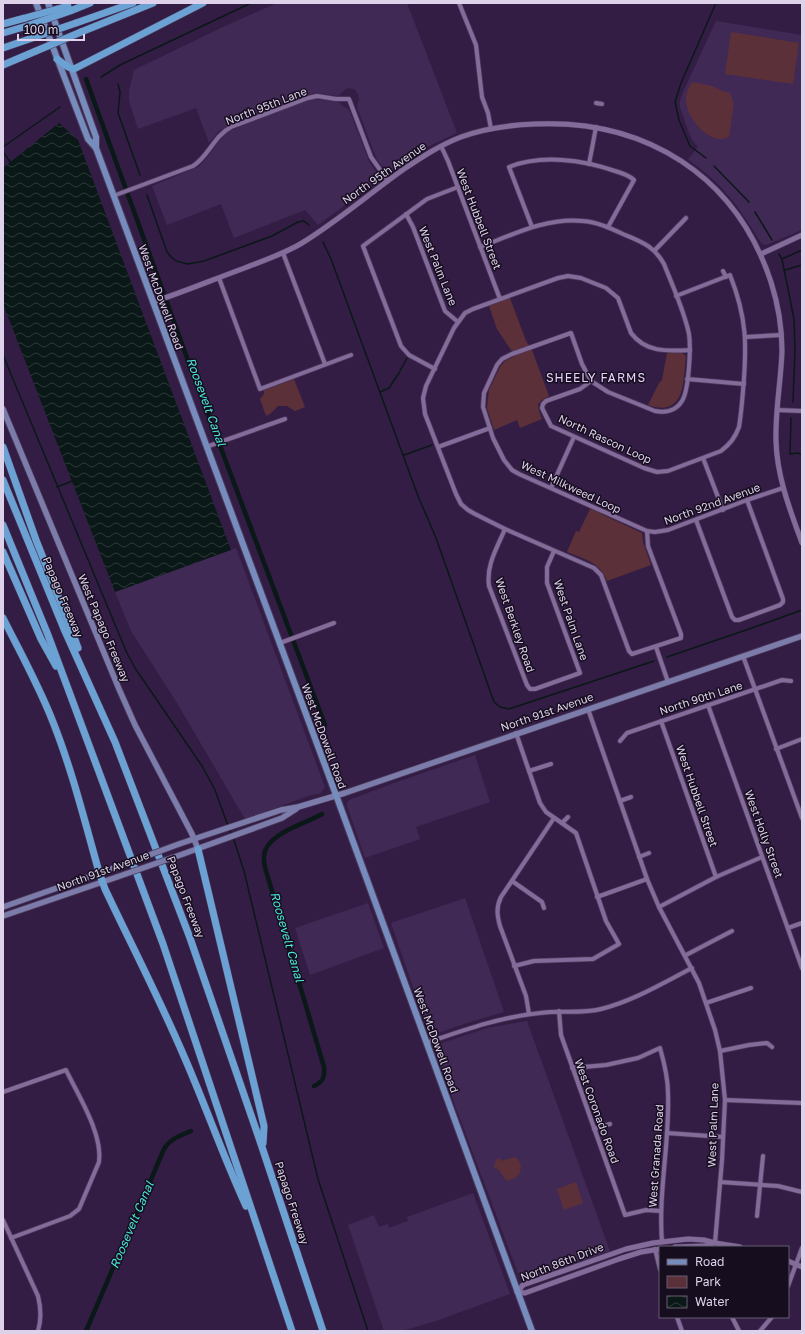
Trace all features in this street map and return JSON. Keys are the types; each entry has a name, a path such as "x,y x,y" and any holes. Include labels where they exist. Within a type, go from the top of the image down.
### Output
{"highway":[{"path":"3,33 27,26 79,3"},
{"path":"3,24 90,3"},
{"path":"3,48 133,3"},
{"path":"3,64 153,3"},
{"path":"57,58 72,68 77,67 203,3"},
{"path":"3,447 36,540 70,626 88,680"},
{"name":"Papago Freeway","path":"3,480 64,629 115,742 190,938 262,1147 323,1331"},
{"path":"3,525 48,635 163,944 292,1331"},
{"path":"3,552 41,639 68,688"},
{"path":"3,618 54,726 103,883 183,1054 217,1134 229,1169 262,1244"},
{"path":"198,849 264,1126 262,1147"}],"main road":[{"name":"West McDowell Road","path":"36,3 88,139 96,148"},
{"name":"West McDowell Road","path":"48,3 96,137 96,148 113,196 280,643 532,1331"},
{"name":"West Papago Freeway","path":"3,410 135,725 194,838 198,849"},
{"name":"North 91st Avenue","path":"3,906 114,868 194,838 281,810 298,807 336,795 802,636"},
{"name":"North 91st Avenue","path":"3,916 103,883 242,833 282,818 298,807"}],"street":[{"path":"459,3 476,45 482,97 488,113 491,129"},
{"name":"North 95th Lane","path":"113,196 188,169 196,164 230,127 314,96 349,99 371,157 378,169 388,181"},
{"path":"596,103 602,104"},
{"name":"North 95th Avenue","path":"153,302 283,253 298,245 320,231 422,157 459,138 491,129 548,123 596,127 642,140 673,156 694,170 715,188 740,218 761,254 771,280 776,300 781,335 782,354 776,428 777,457 783,488 802,543"},
{"path":"589,164 596,127"},
{"name":"West Hubbell Street","path":"441,146 458,186 500,299"},
{"path":"532,227 509,167 521,162 538,160 573,161 630,176 634,180 608,227"},
{"path":"435,368 409,355 400,346 363,246 432,196 458,186"},
{"name":"West Palm Lane","path":"406,214 413,227 446,311 458,322"},
{"path":"654,250 686,218"},
{"path":"480,247 532,227 559,220 572,220 584,221 608,227 642,242 654,250 664,264 687,326 690,350 688,379 685,396 682,403 673,410 662,413 647,409 608,392 591,381"},
{"path":"761,254 802,236"},
{"path":"283,253 325,364"},
{"path":"688,379 744,384 746,337 742,310 728,276 723,271"},
{"path":"647,531 648,546 681,634 681,638 632,654 629,651 601,575 598,571 474,514 461,504 438,447 424,406 424,392 458,322 469,311 558,278 574,276 581,278 606,288 614,294 618,298 631,333 640,343 662,351 690,350"},
{"path":"676,296 728,276"},
{"path":"219,278 260,389 351,354"},
{"name":"West Milkweed Loop","path":"591,381 582,364 571,333 502,359 491,376 484,393 483,407 498,450 508,466 526,478 647,531"},
{"path":"746,337 781,335"},
{"name":"North Rascon Loop","path":"591,381 580,389 546,401 543,404 542,408 551,426 651,471 668,471 721,451 727,447 736,436 740,421 744,384"},
{"path":"777,410 802,411"},
{"path":"206,447 285,419"},
{"path":"438,447 490,428"},
{"path":"550,488 574,437"},
{"path":"703,458 723,510"},
{"name":"North 92nd Avenue","path":"647,531 662,532 783,488"},
{"path":"696,520 732,617 735,620 739,620 780,605 783,602 747,500"},
{"name":"West Berkley Road","path":"505,529 490,562 489,581 527,685 530,689 535,689 580,673"},
{"name":"West Palm Lane","path":"554,551 547,567 547,583 580,673"},
{"path":"280,643 334,623"},
{"path":"656,647 668,682"},
{"path":"743,656 802,818"},
{"name":"North 90th Lane","path":"620,741 627,733 660,721 782,680 791,681"},
{"name":"West Holly Street","path":"708,705 802,968"},
{"name":"West Palm Lane","path":"588,709 647,879 659,907 692,968 706,1003 720,1051 725,1100 715,1243"},
{"name":"West Hubbell Street","path":"660,721 716,877"},
{"path":"514,966 534,961 593,959 620,944 606,921 576,833 546,812 540,803 516,733"},
{"path":"776,749 802,739"},
{"path":"529,771 550,764"},
{"path":"620,801 631,797"},
{"path":"562,823 568,817"},
{"path":"529,1014 526,996 497,918 497,909 498,902 554,818"},
{"path":"639,857 649,853"},
{"path":"659,907 716,877 762,857"},
{"path":"597,897 647,879"},
{"path":"512,881 542,902 544,908"},
{"path":"788,928 802,923"},
{"path":"686,955 732,931"},
{"path":"426,1043 478,1025 504,1018 559,1011 593,1010 615,1005 641,994 692,968"},
{"path":"706,1003 751,988"},
{"name":"West Coronado Road","path":"559,1011 560,1030 572,1068 625,1215 646,1210 661,1211"},
{"path":"720,1051 767,1043 772,1047"},
{"name":"West Granada Road","path":"572,1068 612,1064 638,1058 660,1048 665,1067 669,1119 661,1211 662,1242"},
{"path":"3,1092 66,1070 97,1134 100,1153 99,1162 79,1209 70,1216 11,1238"},
{"path":"725,1100 802,1103"},
{"path":"594,1129 610,1124"},
{"path":"667,1133 723,1137"},
{"path":"757,1216 764,1156"},
{"path":"720,1182 778,1186 802,1192"},
{"path":"3,1220 38,1296 41,1307 41,1320 38,1331"},
{"name":"North 86th Drive","path":"517,1292 523,1285 633,1247 688,1239 704,1240 734,1246"},
{"name":"North 86th Drive","path":"704,1246 715,1243"},
{"path":"633,1247 635,1254"},
{"path":"789,1283 802,1248"},
{"path":"658,1249 659,1259"},
{"name":"North 86th Drive","path":"517,1292 525,1293 635,1254 658,1249"},
{"path":"789,1261 802,1267"},
{"path":"677,1318 682,1331"},
{"path":"732,1318 739,1331"},
{"path":"760,1331 771,1318"}],"shaded area":[{"path":"277,3 407,3 457,133 423,149 391,171 386,171 377,160 358,110 358,94 354,89 347,88 338,96 318,93 306,95 231,123 218,132 209,143 196,108 138,129 129,101 129,91 134,70"},
{"path":"716,21 802,35 802,230 766,245 762,244 737,206 720,186 688,159 698,147 689,133 680,107 680,101"},
{"path":"314,99 339,102 342,106 347,108 350,112 369,161 378,175 378,181 318,225 305,210 234,238 221,204 167,225 152,186 198,167 229,131 305,101"},
{"path":"236,548 325,787 321,793 308,796 245,819 177,703 131,631 115,592"},
{"path":"475,755 490,802 416,827 420,839 365,858 347,806 349,800"},
{"path":"465,898 504,1012 433,1035 428,1031 391,923"},
{"path":"368,903 384,948 310,975 295,928"},
{"path":"527,1021 610,1251 528,1281 523,1281 519,1276 435,1052 437,1046 445,1042 487,1028"},
{"path":"473,1193 510,1294 436,1321 402,1331 384,1331 348,1225 374,1215 379,1227 388,1224 389,1228 408,1221 407,1217"}],"green space":[{"path":"731,32 799,43 793,84 725,74"},
{"path":"692,82 712,86 725,92 729,92 732,101 734,102 729,137 722,139 714,138 707,134 694,121 686,105 686,97"},
{"path":"510,298 526,341 532,350 549,396 538,404 542,419 520,428 517,420 494,430 487,408 489,390 500,367 505,361 515,356 497,329 489,306"},
{"path":"667,353 682,353 686,356 683,386 676,402 670,406 660,408 648,405 662,380"},
{"path":"294,379 305,407 295,411 287,406 278,406 266,416 260,399 264,394 264,390"},
{"path":"590,509 600,512 601,514 642,533 643,542 651,565 607,581 596,565 567,552 576,531 579,532"},
{"path":"515,1157 519,1160 521,1168 520,1172 515,1178 506,1180 498,1169 495,1169 494,1166 496,1160 500,1158 501,1161"},
{"path":"576,1182 583,1203 564,1210 557,1189"}],"water":[{"path":"59,123 78,140 231,550 115,592 3,304 3,168"}],"waterway":[{"path":"101,77 120,65 251,3"},
{"path":"706,158 690,146 679,120 675,102 681,83 716,3"},
{"name":"Roosevelt Canal","path":"86,79 190,366 325,725"},
{"path":"118,84 120,92 118,113 140,175"},
{"path":"3,147 60,107"},
{"path":"3,152 11,163"},
{"path":"714,166 749,202"},
{"path":"147,195 167,252 176,261 188,264 204,261 272,236 298,222 304,221 309,225"},
{"path":"755,212 772,240"},
{"path":"323,242 331,259 418,496 436,538 494,702 500,707 509,709 654,661"},
{"path":"782,259 802,250"},
{"path":"779,254 782,259 794,319 795,350 793,402"},
{"path":"785,270 802,265"},
{"path":"3,355 126,651 135,668 202,766 215,790 231,834"},
{"path":"380,392 389,388 407,358"},
{"path":"791,418 790,454 798,453 802,455"},
{"path":"404,455 432,445"},
{"path":"57,487 72,481"},
{"path":"667,657 802,610"},
{"name":"Roosevelt Canal","path":"314,1086 320,1083 323,1079 324,1067 265,869 264,856 266,848 278,836 287,830 322,814"},
{"path":"233,837 244,871 318,1179 368,1331"},
{"name":"Roosevelt Canal","path":"86,1331 164,1149 173,1140 191,1131"}],"district":[{"name":"SHEELY FARMS","path":"596,378"}]}
